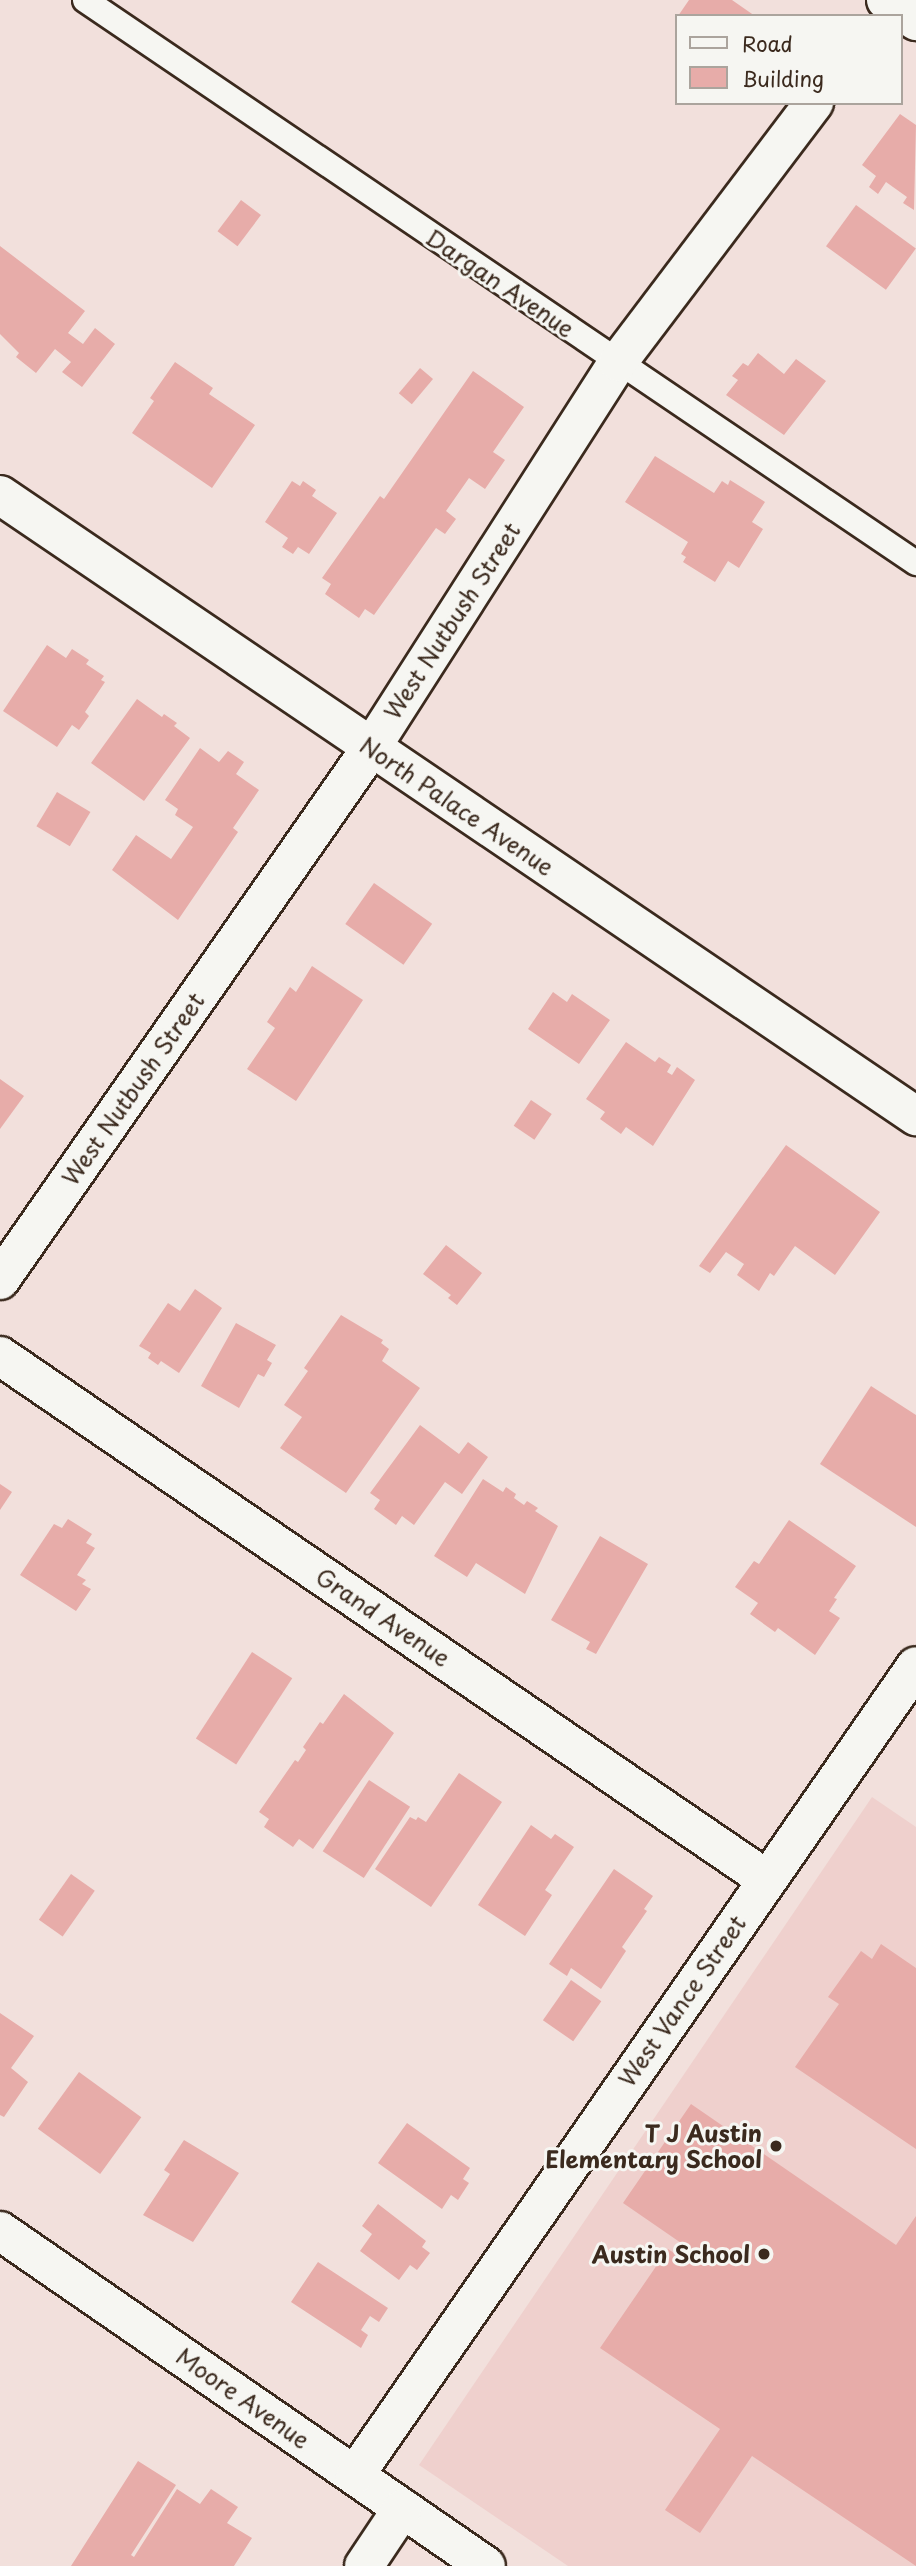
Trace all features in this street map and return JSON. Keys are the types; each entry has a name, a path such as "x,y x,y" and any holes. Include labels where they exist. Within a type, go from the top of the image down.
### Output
{"street":[{"name":"West Nutbush Street","path":"0,1280 371,748 618,362 812,105"},
{"name":"North Palace Avenue","path":"0,495 916,1116"},
{"name":"Grand Avenue","path":"0,1356 766,1879"},
{"name":"West Vance Street","path":"355,2475 916,1666"},
{"name":"Moore Avenue","path":"0,2231 486,2566"},
{"path":"365,2566 402,2509"}],"lane":[{"name":"Dargan Avenue","path":"85,0 916,564"}],"shaded area":[{"name":"T J Austin Elementary School","path":"872,1797 916,1827 916,2566 568,2566 419,2465"}],"building":[{"path":"689,0 732,0 752,14 679,14"},
{"path":"900,114 916,125 914,210 903,203 907,197 886,182 878,194 869,187 876,176 862,165"},
{"path":"241,200 261,215 237,246 218,231"},
{"path":"856,205 916,248 886,290 826,246"},
{"path":"0,246 85,311 68,333 83,344 95,328 115,344 82,387 62,372 71,362 55,349 36,373 16,357 19,353 0,334"},
{"path":"758,353 784,374 796,359 826,381 784,435 726,395 738,380 732,376 743,363 748,366"},
{"path":"175,362 213,388 209,394 255,425 212,488 132,433 154,401 150,398"},
{"path":"420,368 433,379 412,404 399,393"},
{"path":"473,371 524,407 493,452 505,460 485,489 469,478 446,511 456,519 445,534 436,528 374,615 365,609 359,618 325,594 331,584 322,578 380,496 384,499"},
{"path":"655,456 714,493 722,481 728,485 730,480 765,502 752,522 763,529 739,568 728,561 715,582 683,562 686,557 681,554 688,542 625,502"},
{"path":"292,481 300,486 303,481 316,490 312,496 337,513 309,554 298,547 293,554 282,547 288,538 265,522"},
{"path":"47,645 66,658 72,649 89,660 86,664 104,676 101,680 105,682 85,712 89,716 79,730 72,725 57,747 3,711"},
{"path":"137,699 162,717 164,714 177,723 174,726 190,738 144,801 91,763"},
{"path":"200,748 219,762 228,751 244,762 236,774 259,790 233,828 238,832 178,920 112,870 136,835 171,859 193,827 175,815 178,809 165,800"},
{"path":"57,792 90,812 70,846 36,826"},
{"path":"374,883 432,924 403,965 345,924"},
{"path":"312,966 363,1000 296,1101 247,1069 275,1028 267,1022 290,987 296,992"},
{"path":"553,992 567,1002 572,994 610,1020 579,1064 528,1029"},
{"path":"626,1042 655,1062 659,1057 671,1065 667,1072 672,1075 677,1067 695,1080 653,1146 626,1127 621,1134 600,1119 605,1112 586,1099"},
{"path":"0,1079 24,1096 0,1129"},
{"path":"531,1100 552,1114 534,1140 514,1126"},
{"path":"786,1145 880,1212 835,1275 795,1246 774,1276 770,1273 759,1291 737,1275 744,1264 726,1252 710,1273 699,1266"},
{"path":"446,1245 482,1273 457,1305 448,1298 451,1295 423,1274"},
{"path":"195,1289 222,1308 179,1373 161,1361 158,1365 148,1358 151,1353 139,1346 168,1303 180,1311"},
{"path":"341,1315 383,1340 381,1343 389,1349 382,1361 420,1388 346,1493 280,1448 302,1417 284,1405 308,1371 304,1368"},
{"path":"236,1323 276,1345 267,1360 272,1363 264,1377 258,1374 239,1408 201,1386"},
{"path":"871,1386 916,1415 916,1527 820,1464"},
{"path":"420,1425 459,1454 468,1442 488,1457 462,1494 445,1482 414,1525 402,1516 396,1525 374,1509 380,1500 370,1493"},
{"path":"483,1479 503,1492 506,1487 516,1494 514,1498 524,1505 527,1501 538,1508 535,1511 558,1526 525,1594 476,1563 467,1577 434,1556"},
{"path":"0,1484 12,1492 0,1510"},
{"path":"68,1519 92,1534 86,1543 95,1548 77,1575 86,1580 82,1584 91,1589 76,1611 20,1575 54,1524 62,1528"},
{"path":"789,1520 856,1566 834,1598 837,1599 829,1611 840,1618 815,1655 778,1628 775,1632 750,1614 758,1603 735,1587 754,1561 759,1564"},
{"path":"600,1536 648,1564 596,1654 586,1649 590,1642 551,1620"},
{"path":"252,1652 292,1678 236,1765 196,1738"},
{"path":"344,1694 394,1733 313,1849 299,1839 293,1847 264,1827 269,1819 259,1812 295,1760 298,1762 306,1750 303,1747 320,1722 323,1724"},
{"path":"459,1773 502,1802 431,1907 375,1869 410,1817 416,1820 418,1817 426,1822"},
{"path":"369,1780 410,1807 364,1878 323,1851"},
{"path":"531,1825 551,1839 555,1834 574,1847 545,1890 552,1895 525,1936 478,1905"},
{"path":"614,1869 653,1896 644,1909 647,1911 622,1947 626,1951 601,1989 571,1968 567,1976 549,1964"},
{"path":"71,1874 95,1891 63,1937 39,1920"},
{"path":"881,1944 916,1968 916,2149 795,2067 839,2004 828,1997 861,1951 872,1959"},
{"path":"571,1980 601,2001 573,2041 543,2020"},
{"path":"0,2013 34,2036 11,2068 28,2082 4,2117 0,2115"},
{"path":"79,2072 141,2117 100,2174 38,2129"},
{"path":"691,2104 896,2245 916,2216 916,2566 752,2456 700,2533 665,2510 720,2429 600,2348 668,2249 677,2255 684,2245 623,2203"},
{"path":"407,2123 470,2168 463,2179 469,2183 458,2200 451,2195 442,2209 378,2163"},
{"path":"184,2140 239,2173 193,2242 143,2215 170,2174 164,2170"},
{"path":"378,2204 426,2241 422,2247 430,2253 417,2270 410,2265 399,2280 360,2251 372,2234 362,2226"},
{"path":"318,2262 388,2308 379,2322 370,2316 361,2330 368,2335 361,2348 291,2302"},
{"path":"138,2461 176,2485 131,2555 134,2557 177,2489 200,2504 211,2489 238,2507 227,2523 252,2538 234,2566 71,2566"}],"place":[{"name":"T J Austin Elementary School","path":"776,2146"},
{"name":"Austin School","path":"764,2254"}]}
